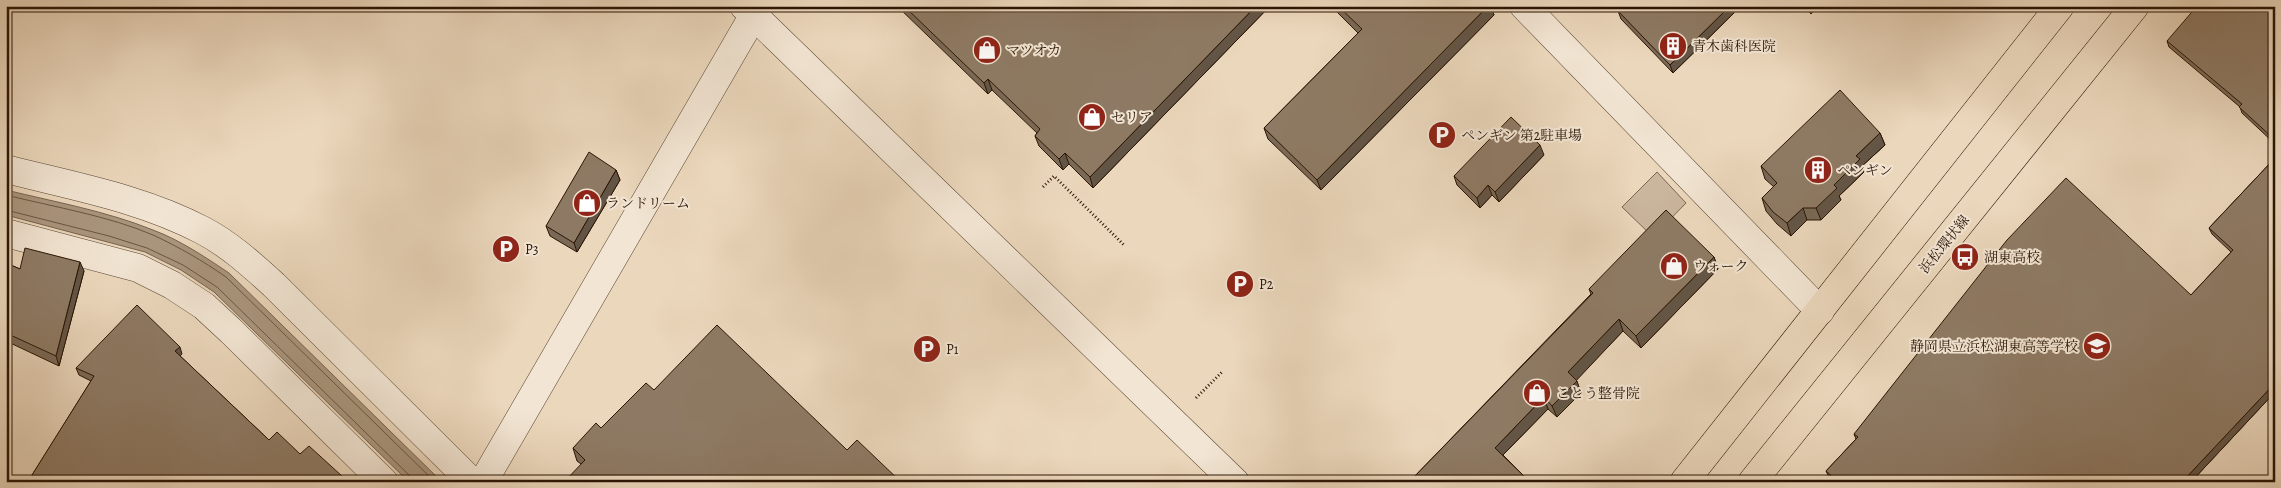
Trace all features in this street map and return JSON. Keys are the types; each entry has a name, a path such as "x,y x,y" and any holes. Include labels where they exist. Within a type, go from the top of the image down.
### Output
{"main road":[{"path":"1684,482 2060,6"},
{"name":"浜松環状線","path":"1752,482 2135,6"}],"street":[{"path":"1524,6 1820,311"},
{"path":"482,482 752,9 1235,482"},
{"path":"6,169 162,211 203,231 242,256 274,285 472,482"},
{"path":"6,233 138,268 172,285 204,306 231,330 384,482"}],"path":[{"path":"1043,187 1054,176 1126,246"}],"shaded area":[{"path":"1657,172 1686,203 1653,237 1622,207"}],"water":[{"path":"6,190 80,207 135,223 183,244 229,273 442,482 409,482 214,292 181,270 145,252 6,215"}],"building":[{"name":"セリア","path":"904,6 1256,6 1090,177 1065,153 1059,159 1035,136 1040,129 988,79 984,83"},
{"path":"1338,6 1488,6 1317,180 1264,128 1362,29"},
{"name":"青木歯科医院","path":"1622,6 1730,6 1670,65 1618,11"},
{"path":"2197,6 2275,6 2275,140 2239,107 2242,104 2167,41"},
{"name":"ペンギン","path":"1840,90 1880,133 1856,156 1860,159 1834,185 1837,188 1816,208 1803,208 1787,223 1773,212 1762,198 1777,183 1761,166"},
{"path":"1511,117 1540,145 1495,192 1488,185 1477,198 1454,176"},
{"name":"ランドリーム","path":"589,152 616,170 574,243 546,226"},
{"name":"静岡県立浜松湖東高等学校","path":"2275,158 2275,383 2182,482 1837,482 1826,471 1858,437 1854,434 2007,240 2066,178 2191,295 2233,250 2209,228"},
{"path":"1666,210 1714,257 1636,336 1619,319 1568,372 1577,381 1552,406 1544,397 1495,448 1530,482 1416,482 1413,478 1593,293 1589,289"},
{"path":"25,248 80,262 56,356 6,333 6,263 20,269"},
{"path":"137,305 180,347 175,351 269,440 277,432 300,454 309,446 343,477 338,482 39,482 32,475 94,376 76,368"},
{"path":"717,325 847,450 857,440 901,482 564,482 585,460 573,448 596,423 601,428 646,383 654,390"}],"place":[{"name":"青木歯科医院","path":"1673,46"},
{"name":"マツオカ","path":"987,50"},
{"name":"セリア","path":"1092,117"},
{"name":"ペンギン 第2駐車場","path":"1442,135"},
{"name":"ペンギン","path":"1818,170"},
{"name":"ランドリーム","path":"587,203"},
{"name":"P3","path":"506,249"},
{"name":"湖東高校","path":"1965,257"},
{"name":"ウォーク","path":"1674,266"},
{"name":"P2","path":"1240,284"},
{"name":"静岡県立浜松湖東高等学校","path":"2097,346"},
{"name":"P1","path":"927,349"},
{"name":"ことう整骨院","path":"1537,393"}]}
